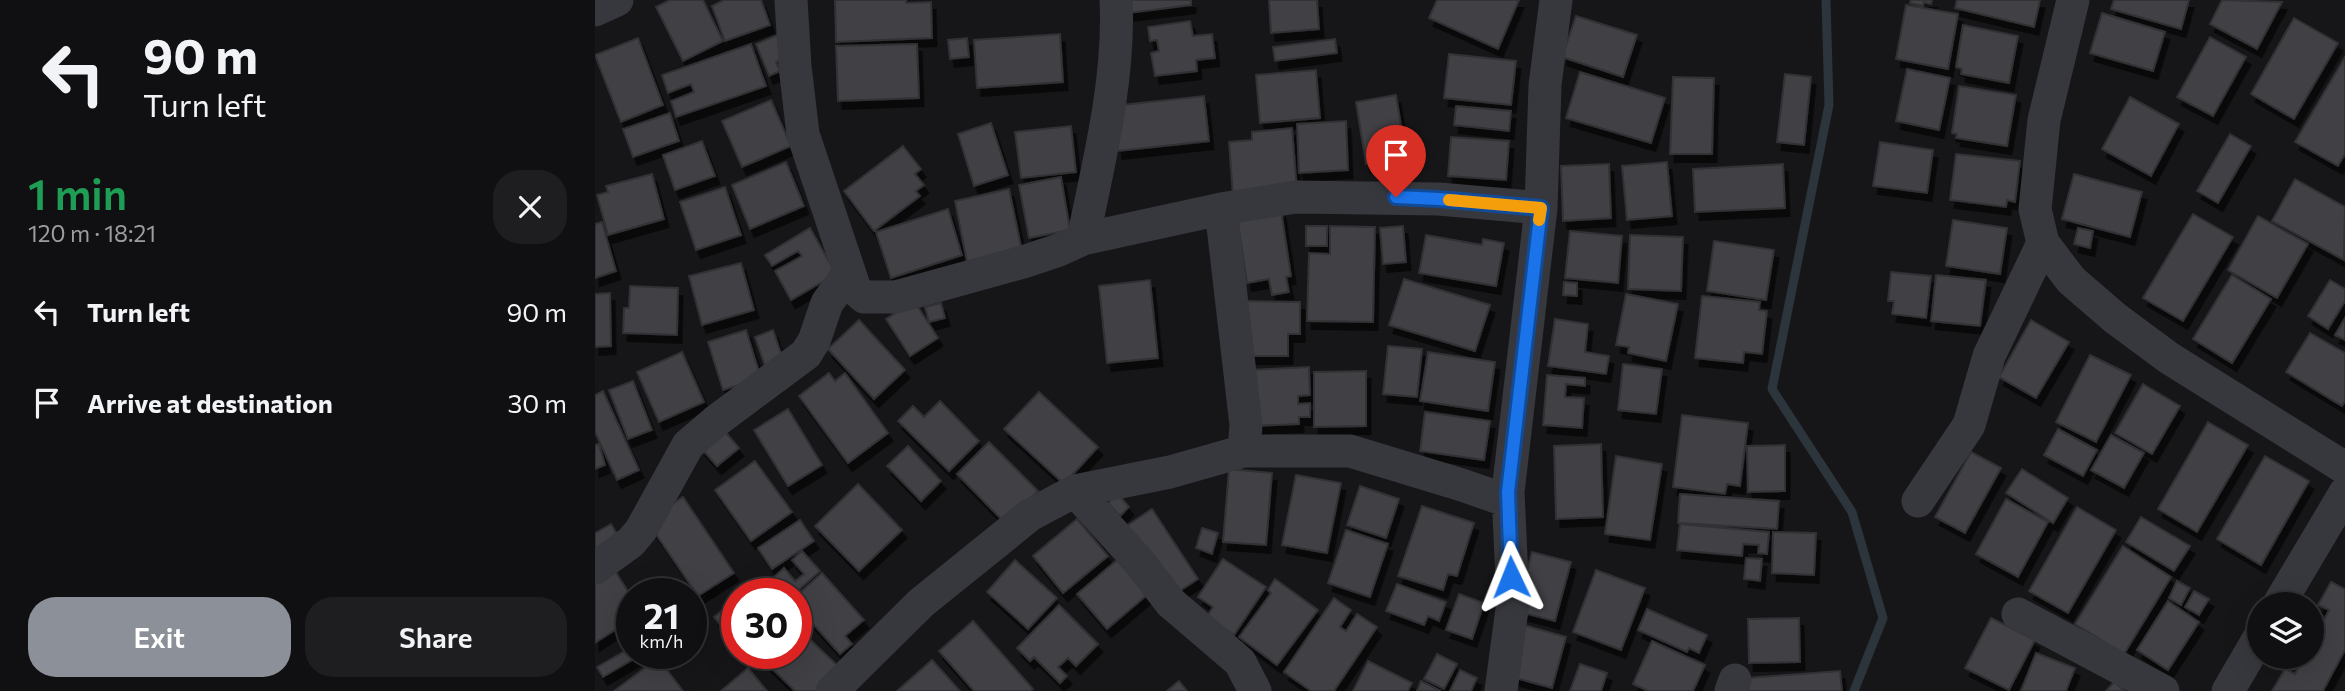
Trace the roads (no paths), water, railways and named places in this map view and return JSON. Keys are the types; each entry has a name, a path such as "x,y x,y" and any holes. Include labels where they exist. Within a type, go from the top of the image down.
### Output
{"street":[{"path":"595,10 617,0"},
{"path":"791,0 803,135 855,289 865,297 896,297 1023,262 1083,239 1221,209 1296,197 1439,199 1541,208"},
{"path":"1083,239 1107,115 1117,28 1116,0"},
{"path":"1501,691 1513,602 1509,501 1541,208 1545,85 1556,0"},
{"path":"2073,0 2044,120 2035,209 2043,243 2071,280 2115,318 2169,358 2345,468"},
{"path":"1221,209 1246,425 1244,450"},
{"path":"1918,501 1969,425 1989,356 2043,243"},
{"path":"595,568 631,542 641,530 688,445 806,354 814,341 827,303 849,273"},
{"path":"832,691 921,603 1030,515 1075,491 1170,472 1244,450 1350,451 1509,501"},
{"path":"1075,491 1136,558 1171,603 1240,662 1255,691"},
{"path":"2286,592 2345,493"},
{"path":"2018,614 2163,691"},
{"path":"2228,691 2247,659"}],"waterway":[{"path":"1826,0 1829,105 1772,389 1852,512 1883,618 1854,691"}]}
